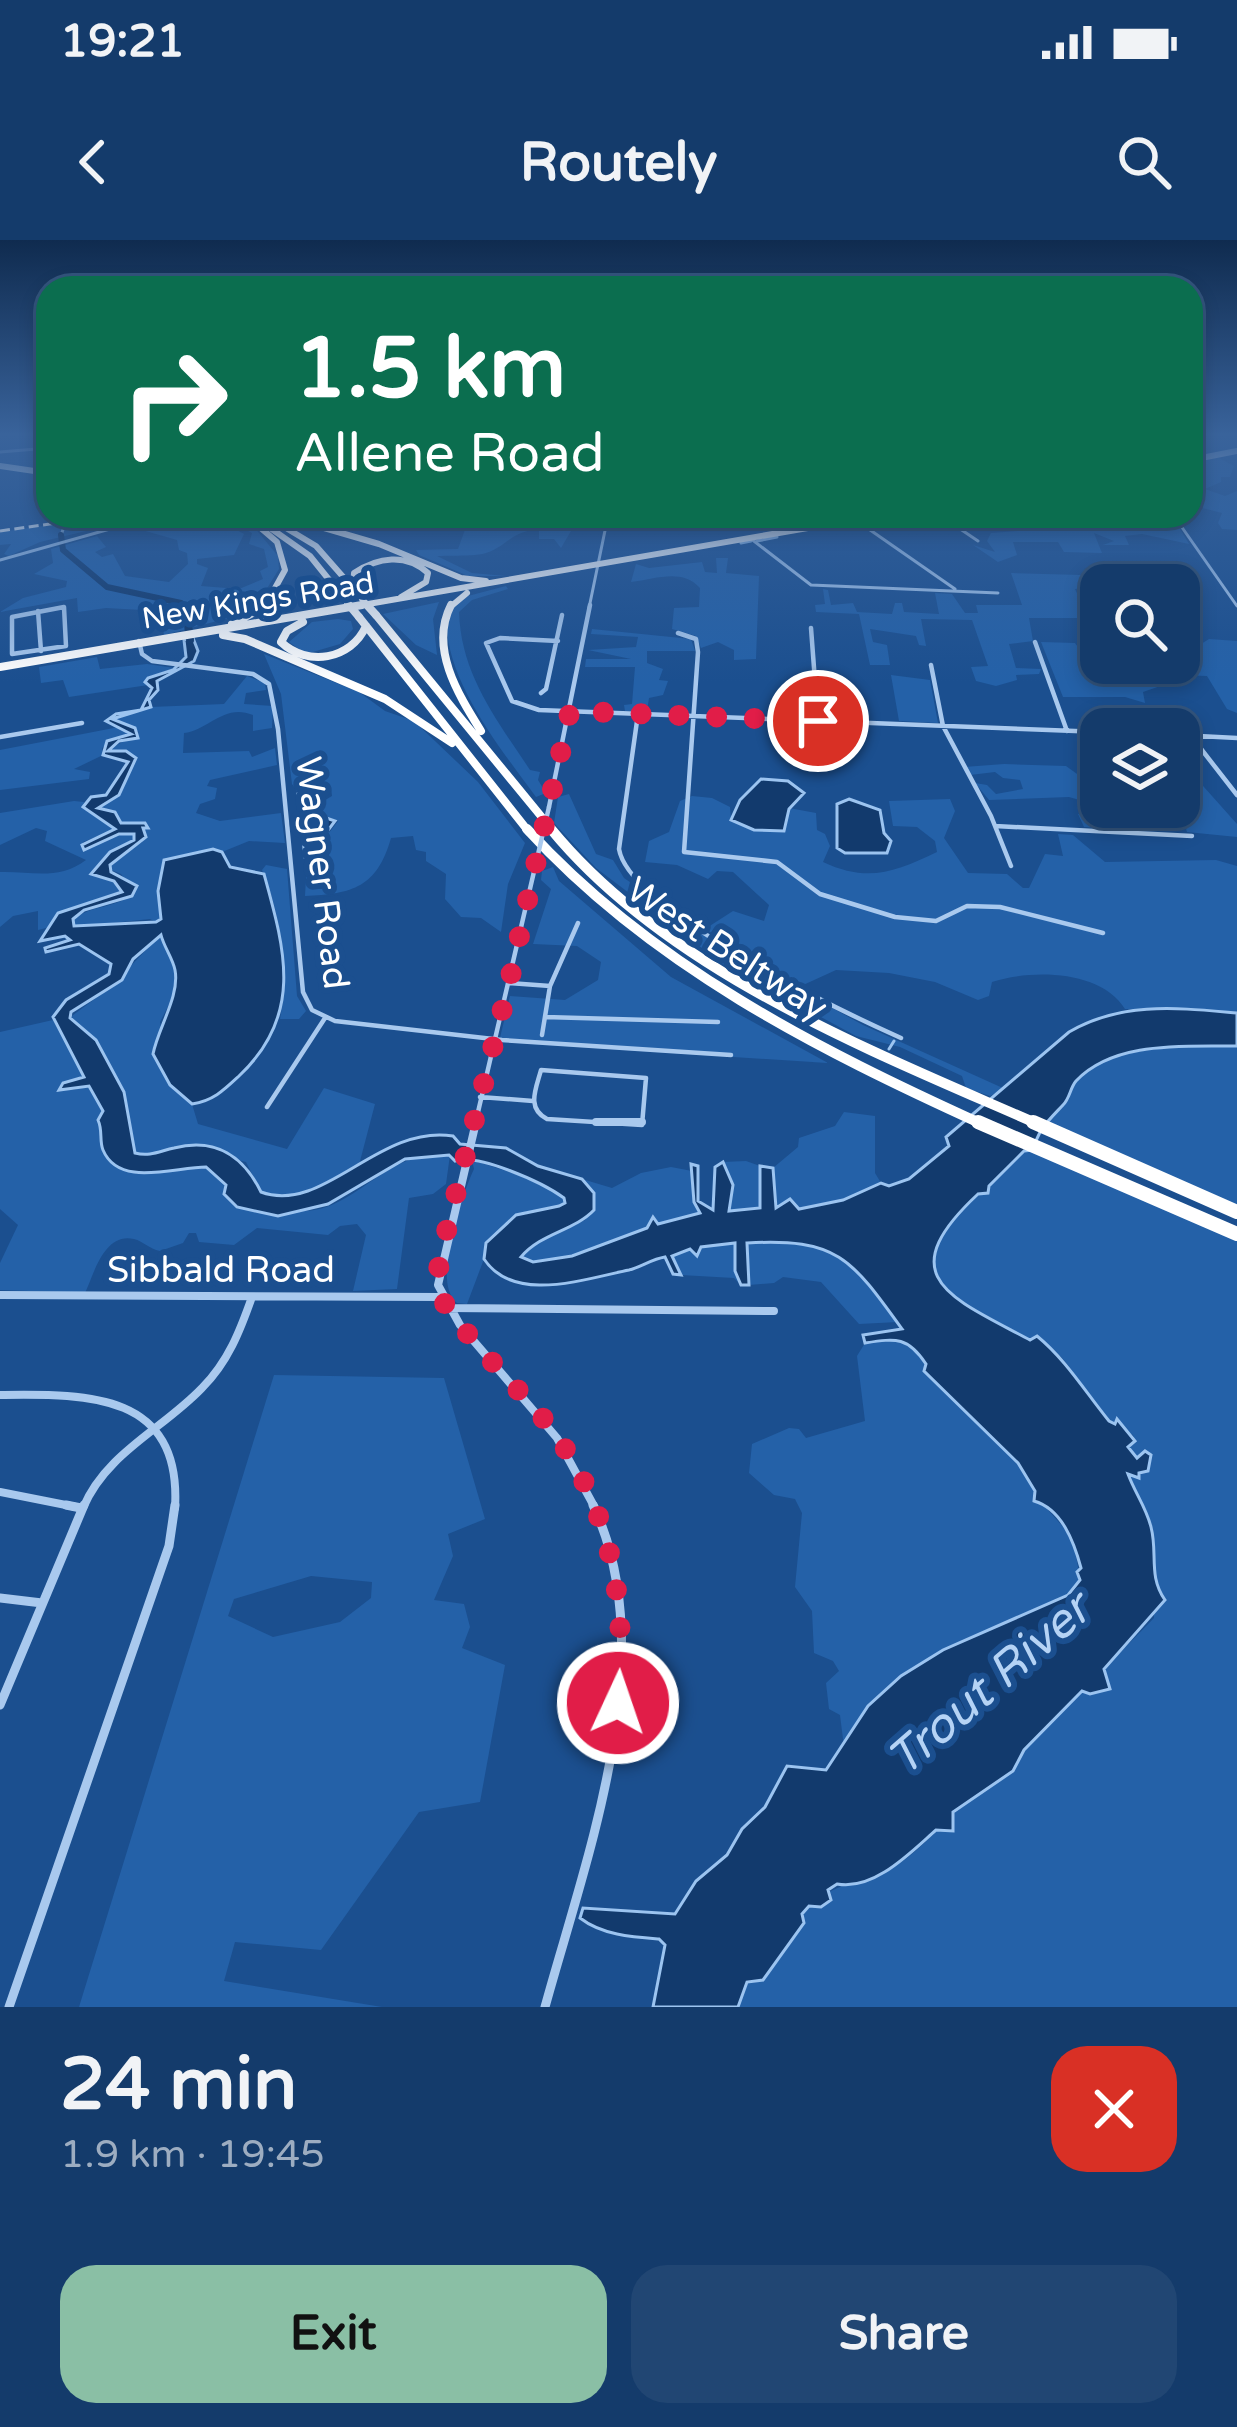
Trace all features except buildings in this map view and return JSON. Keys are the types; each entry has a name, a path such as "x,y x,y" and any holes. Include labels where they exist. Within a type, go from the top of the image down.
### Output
{"highway":[{"path":"212,629 262,610 283,579 285,562 277,542 261,528"},
{"name":"West Beltway","path":"268,528 297,544 567,873 653,944 809,1041 1237,1234"},
{"name":"West Beltway","path":"288,528 308,539 353,588 566,848 665,933 814,1024 1237,1212"},
{"path":"326,528 466,579 500,580"},
{"name":"New Kings Road","path":"197,634 796,528"},
{"name":"New Kings Road","path":"0,666 489,586 749,537"},
{"path":"353,588 354,573 372,563 408,561 425,568 429,577 422,586 392,600"},
{"path":"431,565 449,591"},
{"path":"489,586 455,599 441,620 456,688 506,773"},
{"path":"322,615 287,631 281,642 284,648 307,656 336,654 357,644 362,622"},
{"path":"263,623 264,639 277,652"},
{"path":"197,634 235,637 400,706 470,757"}],"street":[{"path":"0,560 107,528"},
{"path":"545,2007 614,1735 622,1654 618,1591 599,1515 568,1452 448,1309 441,1298 438,1272 549,807 606,528"},
{"path":"869,528 958,591"},
{"path":"958,528 978,541"},
{"path":"1182,528 1237,607"},
{"path":"749,537 812,585 998,592"},
{"path":"64,607 67,643 42,656 11,652 10,619 64,607"},
{"path":"38,610 42,656"},
{"path":"541,693 546,689 562,615"},
{"path":"811,628 818,721"},
{"path":"678,633 698,643 684,852 779,861 811,890 879,914 928,922 945,919 967,906 1000,907 1103,933"},
{"path":"558,641 495,639 486,646 512,701 530,708 570,711 1080,731"},
{"path":"1035,642 1067,731"},
{"name":"Wagner Road","path":"139,643 146,658 254,674 269,684 275,704 303,992 309,1006 326,1018 502,1040 731,1055"},
{"path":"931,665 943,726 1011,866"},
{"path":"638,714 619,846 625,869 723,944 799,989 901,1038"},
{"path":"0,737 82,723"},
{"path":"1200,736 1237,738"},
{"path":"1200,748 1237,795"},
{"path":"995,826 1192,836"},
{"path":"542,1035 550,986 578,923"},
{"path":"509,983 550,986"},
{"path":"544,1017 718,1022"},
{"path":"267,1107 326,1018"},
{"path":"541,1070 646,1078 642,1125 547,1119 538,1114 533,1101 541,1070"},
{"path":"480,1097 533,1101"},
{"name":"Sibbald Road","path":"0,1295 441,1298"},
{"path":"0,1705 81,1508 109,1468 191,1402 224,1365 238,1341 252,1297"},
{"path":"448,1309 774,1311"},
{"path":"0,1395 95,1396 125,1406 154,1430 175,1469 175,1525 9,2007"},
{"path":"0,1492 81,1508"},
{"path":"0,1598 42,1603"}],"shaded area":[{"path":"1221,516 1237,516 1237,530 1222,529"},
{"path":"99,528 40,542 9,556 4,554 11,544 0,545 0,532"},
{"path":"135,528 233,528 244,534 234,555 197,559 197,564 208,568 201,586 239,589 263,579 260,571 268,567 264,549 249,544 252,533 243,528 255,528 278,556 279,569 266,590 266,600 240,615 164,635 160,611 106,608 78,612 77,598 0,612 23,598 66,587 67,581 34,574 53,563 51,549 97,536 106,547 95,552 102,557 113,554 125,576 169,582 188,564 187,553 179,550 177,540"},
{"path":"466,528 599,528 571,531 561,548 554,539 539,539 539,530 530,530 486,553 437,556 472,573 506,576 468,576 416,550 458,549"},
{"path":"1180,528 1189,544 1142,534 1125,536 1129,545 1103,545 1114,541 1094,533 1102,553 1064,552 1058,542 1013,542 1017,555 998,562 973,545 995,552 987,541 991,533"},
{"path":"716,558 728,558 726,573 759,576 756,659 734,660 734,650 718,642 701,648 696,636 672,629 674,608 699,607 700,588 693,582 668,576 631,582 636,564 649,568 702,562 705,572 717,573"},
{"path":"1011,573 1080,575 1080,589 1075,589 1080,618 1029,618 1033,641 1009,644 1016,668 1041,669 1039,674 1016,675 1017,680 996,686 976,681 971,667 988,666 972,620 921,619 926,646 919,645 916,636 870,629 873,642 887,645 890,665 870,665 859,614 816,612 815,605 825,604 823,589 828,590 831,605 853,603 857,612 892,614 895,603 902,603 904,612 939,614 935,593 952,594 965,613 978,613 976,605 1022,605"},
{"path":"508,589 472,600 459,612 461,635 474,676 494,715 530,770 540,772 538,780 546,793 536,797 475,709 453,659 448,634 448,610 468,596"},
{"path":"439,602 433,619 437,655 416,645 383,614"},
{"path":"351,621 353,629 340,644 306,654 289,642 312,622"},
{"path":"592,629 691,639 695,651 647,651 647,663 663,669 659,680 668,681 663,695 649,698 647,711 625,711 624,705 632,704 635,667 585,667 586,659 631,659 588,650 636,647 638,637 591,634"},
{"path":"1209,639 1237,641 1237,713 1227,709 1207,676 1200,676 1200,645"},
{"path":"1041,642 1075,643 1080,650 1080,684 1166,684 1143,692 1145,703 1125,697 1063,697"},
{"path":"264,654 359,692 385,711 414,721 478,782 525,843 508,884 501,932 481,918 461,917 445,899 446,874 426,861 426,852 416,850 413,836 391,838 378,867 361,885 305,896 307,860 320,857 319,846 338,821 316,812 317,805 332,796 331,786 297,791 292,784 281,694"},
{"path":"97,657 100,669 147,664 175,668 148,677 148,685 69,697 63,680 41,683 39,667"},
{"path":"891,675 930,680 938,723 899,721"},
{"path":"247,676 265,683 266,690 246,693 244,704 273,706 272,728 253,731 253,715 234,712 184,733 183,753 249,751 252,757 275,748 277,765 210,780 207,786 217,788 215,799 200,804 196,813 220,821 281,813 285,843 249,841 222,852 213,849 158,891 161,919 156,922 74,927 73,920 80,915 135,892 121,874 109,869 114,860 142,842 137,822 120,823 119,817 97,808 109,801 136,758 107,751 139,732 112,719 151,707 224,704"},
{"path":"119,727 131,734 116,737 102,748 103,755 74,769 90,772 89,779 0,790 0,750"},
{"path":"1066,766 1080,776 1080,800 989,800 975,783 987,785 996,794 1023,789 1020,780 995,772 970,775 964,767"},
{"path":"1200,783 1237,824 1237,837 1187,832 1186,828 1200,828"},
{"path":"569,794 596,854 613,860 624,878 733,953 863,1025 1005,1089 990,1096 966,1088 962,1076 900,1047 856,1036 723,964 596,868 554,823 558,797"},
{"path":"692,796 712,798 730,807 731,820 758,830 786,827 789,808 816,813 817,830 825,834 830,846 823,862 854,872 894,869 937,852 935,841 917,827 893,826 889,801 950,799 955,811 944,838 968,873 1007,874 1023,888 1029,888 1045,854 1063,856 1058,834 1073,835 1105,862 1216,860 1237,866 1237,1013 1125,1009 1100,986 1064,976 1026,975 992,982 989,996 978,1000 935,982 889,973 836,970 801,986 705,929 733,911 764,921 769,905 733,872 717,871 708,879 677,865 645,862 649,841 669,832 680,801"},
{"path":"84,802 83,807 116,829 83,842 84,849 119,834 134,833 134,840 110,852 92,873 114,881 122,892 50,927 38,930 38,911 13,916 0,927 0,872 55,873 86,860 45,841 47,831 36,828 0,845 0,813"},
{"path":"266,865 287,869 297,996 306,1011 299,1019 280,1019 283,963 278,924 262,870"},
{"path":"553,867 559,881 671,977 828,1063 499,1042 510,996 565,1000 598,980 601,962 577,946 533,944 551,889 541,880 542,871"},
{"path":"161,934 175,968 173,997 160,1022 170,1085 192,1104 198,1124 287,1149 324,1088 375,1104 359,1165 312,1189 273,1195 261,1192 246,1162 178,1146 145,1156 135,1153 124,1092 96,1040 69,1018 111,987"},
{"path":"53,1020 85,1078 63,1083 73,1090 89,1086 94,1092 102,1120 101,1144 137,1174 205,1167 220,1177 227,1191 301,1211 338,1202 407,1161 450,1155 446,1184 433,1194 409,1198 397,1289 353,1291 366,1235 357,1224 340,1226 328,1235 257,1228 234,1245 199,1242 196,1233 189,1233 183,1243 160,1251 124,1239 102,1256 85,1293 0,1290 0,1263 18,1225 0,1209 0,1032"},
{"path":"1237,1046 1237,1206 1048,1125 1069,1100 1072,1085 1103,1061 1148,1050"},
{"path":"844,1112 875,1116 875,1173 881,1183 843,1201 800,1210 790,1200 776,1208 773,1168 798,1147 799,1138 835,1126"},
{"path":"1025,1150 1237,1240 1237,2007 738,2007 747,1981 763,1980 804,1923 802,1914 811,1904 832,1890 900,1863 951,1820 953,1812 1013,1771 1024,1750 1082,1691 1109,1688 1104,1669 1154,1618 1153,1532 1127,1472 1137,1459 1128,1446 1135,1441 1133,1435 1098,1410 1055,1351 955,1298 934,1278 934,1259 950,1224"},
{"path":"472,1160 543,1183 564,1197 565,1203 484,1259 467,1304 457,1303 447,1278 451,1239 474,1169"},
{"path":"723,1162 760,1166 760,1209 728,1211 730,1185"},
{"path":"671,1167 692,1171 694,1202 701,1213 657,1224 652,1218 647,1228 568,1259 552,1262 521,1257 542,1239 585,1220 594,1194 582,1179 612,1188 641,1173"},
{"path":"782,1241 821,1249 850,1266 898,1322 859,1324 821,1282 783,1277 774,1283 749,1285 746,1242"},
{"path":"736,1243 741,1285 734,1278 681,1275 672,1255"},
{"path":"897,1338 912,1343 927,1365 925,1371 1018,1462 1040,1501 1073,1538 1080,1579 1068,1595 963,1642 868,1706 844,1747 840,1715 829,1709 826,1683 839,1671 833,1661 814,1653 812,1611 795,1587 802,1513 795,1499 774,1495 749,1473 752,1444 789,1428 799,1429 806,1438 865,1421 857,1356 865,1343"},
{"path":"274,1375 444,1378 485,1519 448,1534 453,1556 434,1600 464,1604 470,1627 462,1648 505,1665 480,1802 419,1812 321,1950 235,1942 224,1981 382,2007 79,2007","holes":["311,1576 372,1582 371,1598 340,1622 273,1637 228,1616 234,1599"]}],"water":[{"name":"Trout River","path":"193,638 198,651 194,661 157,681 151,707 112,719 135,728 138,738 119,741 108,751 126,751 136,758 119,795 98,808 115,812 121,823 145,823 148,828 143,828 146,837 110,865 111,872 137,886 132,896 84,910 73,919 74,926 156,922 161,919 158,891 164,860 213,849 222,852 230,867 264,874 278,929 284,981 273,1029 260,1053 223,1090 192,1104 170,1085 153,1054 176,980 161,935 133,959 122,980 71,1012 70,1018 96,1040 124,1092 135,1153 189,1145 216,1148 237,1160 261,1192 284,1196 307,1191 400,1143 426,1136 453,1136 460,1144 506,1148 538,1166 582,1179 594,1193 594,1210 521,1257 533,1262 572,1256 647,1228 653,1217 658,1224 700,1213 694,1202 691,1164 698,1166 698,1201 713,1210 715,1167 723,1162 733,1185 729,1211 760,1208 760,1166 773,1168 776,1208 790,1199 799,1209 843,1200 881,1183 889,1186 909,1179 949,1146 946,1137 1069,1032 1130,1011 1237,1013 1237,1046 1131,1052 1110,1058 1076,1081 1041,1131 1034,1150 1024,1151 989,1186 988,1193 978,1194 951,1222 937,1246 934,1265 955,1297 1030,1340 1037,1336 1109,1421 1115,1424 1117,1419 1135,1441 1128,1447 1137,1458 1145,1451 1151,1455 1148,1471 1139,1473 1139,1478 1128,1474 1151,1527 1155,1573 1165,1600 1104,1669 1110,1689 1082,1691 1024,1750 1013,1771 953,1812 953,1831 936,1830 878,1876 851,1885 837,1884 828,1890 831,1900 821,1907 809,1906 802,1914 804,1923 763,1980 747,1982 738,2007 653,2007 665,1945 659,1939 598,1928 580,1918 583,1908 675,1914 696,1881 727,1855 742,1829 765,1807 787,1766 826,1770 868,1706 901,1676 943,1650 1068,1595 1080,1580 1075,1548 1059,1519 1034,1501 1035,1491 1018,1463 924,1371 926,1364 913,1349 894,1340 865,1343 863,1335 902,1329 854,1269 822,1249 747,1243 749,1285 741,1285 735,1271 735,1243 701,1247 697,1256 690,1249 672,1256 681,1275 673,1274 665,1257 592,1278 531,1285 497,1273 484,1259 486,1243 516,1215 559,1206 564,1198 493,1165 455,1161 449,1155 405,1159 328,1204 278,1216 237,1207 224,1194 226,1185 206,1167 148,1173 121,1169 111,1162 101,1143 98,1120 103,1111 89,1086 59,1090 63,1083 84,1077 53,1017 66,1000 109,974 111,964 79,944 46,952 45,948 70,940 65,936 40,941 58,913 122,892 114,881 91,874 110,852 134,840 134,834 119,834 84,850 82,845 115,829 83,807 91,797 106,795 128,762 103,755 107,741 131,734 106,721 116,714 141,710 152,688 145,682 173,670 186,657 184,640"},
{"path":"761,779 788,781 804,793 789,809 784,831 754,830 731,820 740,800"},
{"path":"326,790 312,805 312,813 335,821 317,845 317,857 305,857 298,794"},
{"path":"849,799 880,810 884,833 891,841 887,853 845,853 837,848 837,804"}],"waterway":[{"path":"61,535 64,528"},
{"path":"61,535 63,550 107,587 181,603 180,608"},
{"path":"757,541 777,537"},
{"path":"741,543 751,541"},
{"path":"181,605 179,614 187,617 190,640"},
{"path":"889,1049 894,1041"}],"railway":[{"path":"0,531 36,526"}],"route":[{"path":"618,1703 620,1610 599,1515 568,1452 441,1298 442,1249 497,1036 570,711 818,721"}]}
